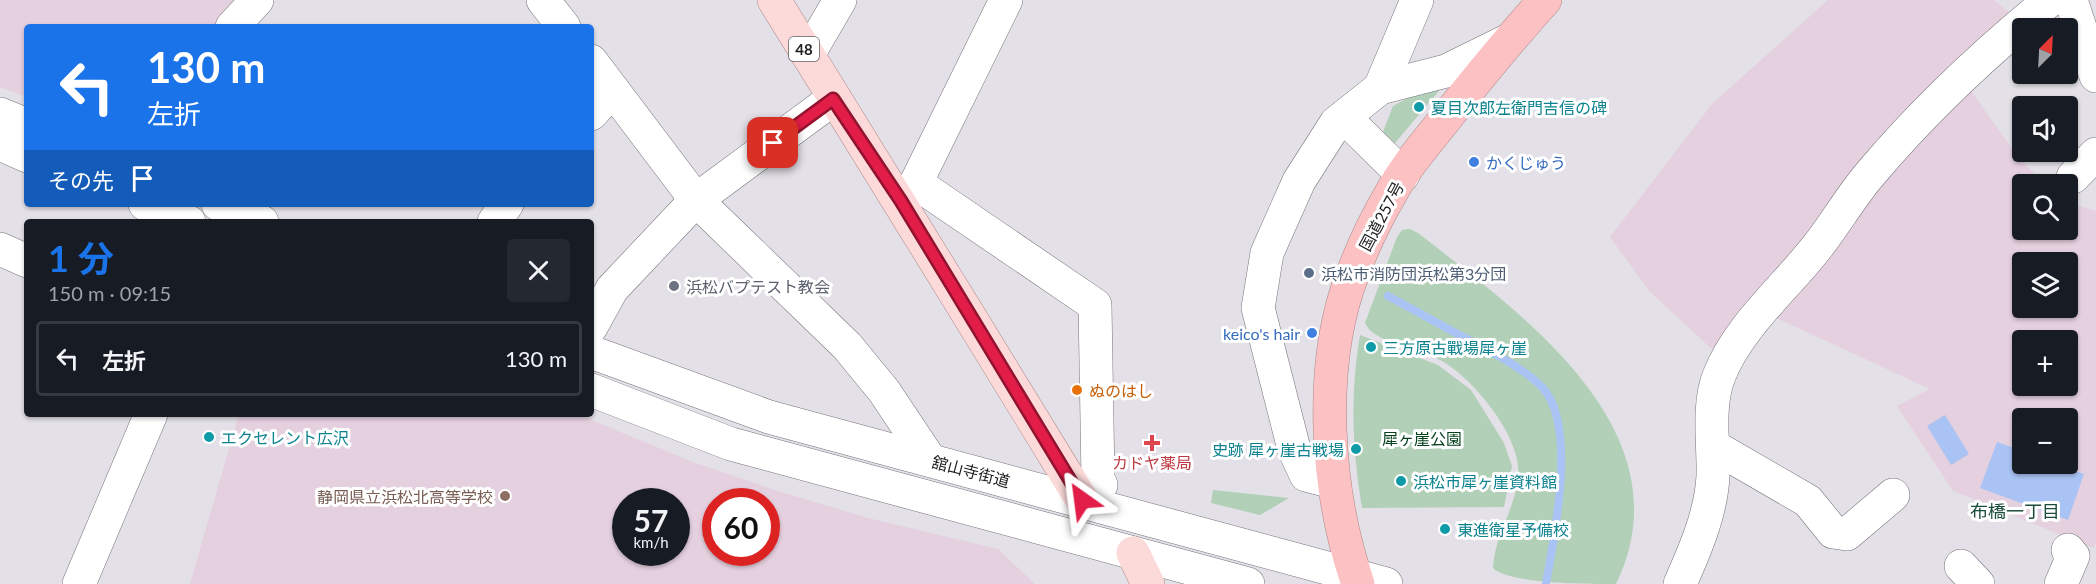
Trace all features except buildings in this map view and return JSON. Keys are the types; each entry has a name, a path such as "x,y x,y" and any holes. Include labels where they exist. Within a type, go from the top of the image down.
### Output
{"highway":[{"name":"国道257号","path":"1357,580 1333,482 1329,422 1332,354 1352,273 1390,193 1507,41 1545,0"}],"main road":[{"name":"48","path":"774,0 833,99 909,192 1091,493"},
{"path":"1133,553 1148,584"}],"street":[{"path":"235,24 256,0"},
{"path":"543,0 562,24"},
{"path":"808,55 840,0"},
{"path":"1006,0 909,192 1095,305 1098,479 1091,493"},
{"path":"1380,88 1417,0"},
{"path":"1680,584 1706,516 1713,478 1718,379 1729,353 1818,246 1869,175 1924,112 1967,70 2050,0"},
{"path":"2071,0 2096,76"},
{"path":"1333,482 1306,475 1294,449 1258,308 1267,253 1294,191 1336,123 1380,88 1446,71 1507,41"},
{"path":"594,65 696,200 847,346 884,391 930,460"},
{"path":"594,111 613,90"},
{"path":"594,322 612,289 696,200 833,99"},
{"path":"0,114 24,124"},
{"path":"1344,117 1403,175"},
{"path":"0,144 24,155"},
{"path":"2076,174 2096,154"},
{"path":"152,207 182,219"},
{"path":"225,207 255,219"},
{"path":"0,249 24,260"},
{"name":"舘山寺街道","path":"594,353 769,417 930,460 1091,493 1357,580 1386,584"},
{"path":"594,391 731,444 1248,584"},
{"path":"79,584 150,417"},
{"path":"1713,446 1808,501 1833,532 1847,534 1893,495"},
{"path":"2061,584 2073,556 2068,550"}],"shaded area":[{"path":"0,0 241,0 220,24 24,24 24,96 0,87"},
{"path":"1828,0 1994,0 2013,15 1714,351 1649,291 1610,237 1712,104"},
{"path":"1966,84 2012,149 2012,162 2023,162 2035,174 2012,174 2012,240 2078,240 2078,205 2096,211 2096,543 2093,548 1953,491 1897,406 1930,389 1770,315"},
{"name":"静岡県立浜松北高等学校","path":"238,417 584,417 693,462 769,488 702,488 702,566 780,566 780,492 868,518 998,549 1035,584 190,584"}],"green space":[{"path":"1454,73 1395,143 1383,132 1393,106"},
{"path":"1410,229 1502,300 1545,339 1583,381 1613,427 1631,476 1633,528 1616,584 1532,580 1502,573 1493,568 1494,555 1512,505 1518,479 1515,452 1501,421 1478,392 1454,369 1433,357 1378,336 1365,323 1397,237 1402,230"},
{"name":"犀ヶ崖公園","path":"1360,335 1438,365 1471,390 1504,443 1512,466 1504,507 1362,508 1356,464 1354,421 1355,378"},
{"path":"1213,490 1289,498 1260,515 1211,503"}],"water":[{"path":"1945,415 1969,454 1951,465 1927,426"},
{"path":"1997,442 2012,447 2012,474 2078,474 2078,472 2084,474 2068,520 1980,488"}],"waterway":[{"path":"1388,296 1517,367 1542,387 1553,404 1559,427 1560,482 1558,511 1546,584"}],"place":[{"name":"夏目次郎左衛門吉信の碑","path":"1419,107"},
{"name":"かくじゅう","path":"1474,162"},
{"name":"浜松市消防団浜松第3分団","path":"1309,273"},
{"name":"浜松バプテスト教会","path":"674,286"},
{"name":"keico's hair","path":"1312,333"},
{"name":"三方原古戰場犀ヶ崖","path":"1371,347"},
{"name":"ぬのはし","path":"1077,390"},
{"name":"エクセレント広沢","path":"209,437"},
{"name":"カドヤ薬局","path":"1152,443"},
{"name":"史跡 犀ヶ崖古戦場","path":"1356,449"},
{"name":"浜松市犀ヶ崖資料館","path":"1401,481"},
{"name":"静岡県立浜松北高等学校","path":"505,496"},
{"name":"東進衛星予備校","path":"1445,529"}],"district":[{"name":"布橋一丁目","path":"2015,511"}],"route":[{"path":"773,143 833,99 901,201 1082,500"}]}
